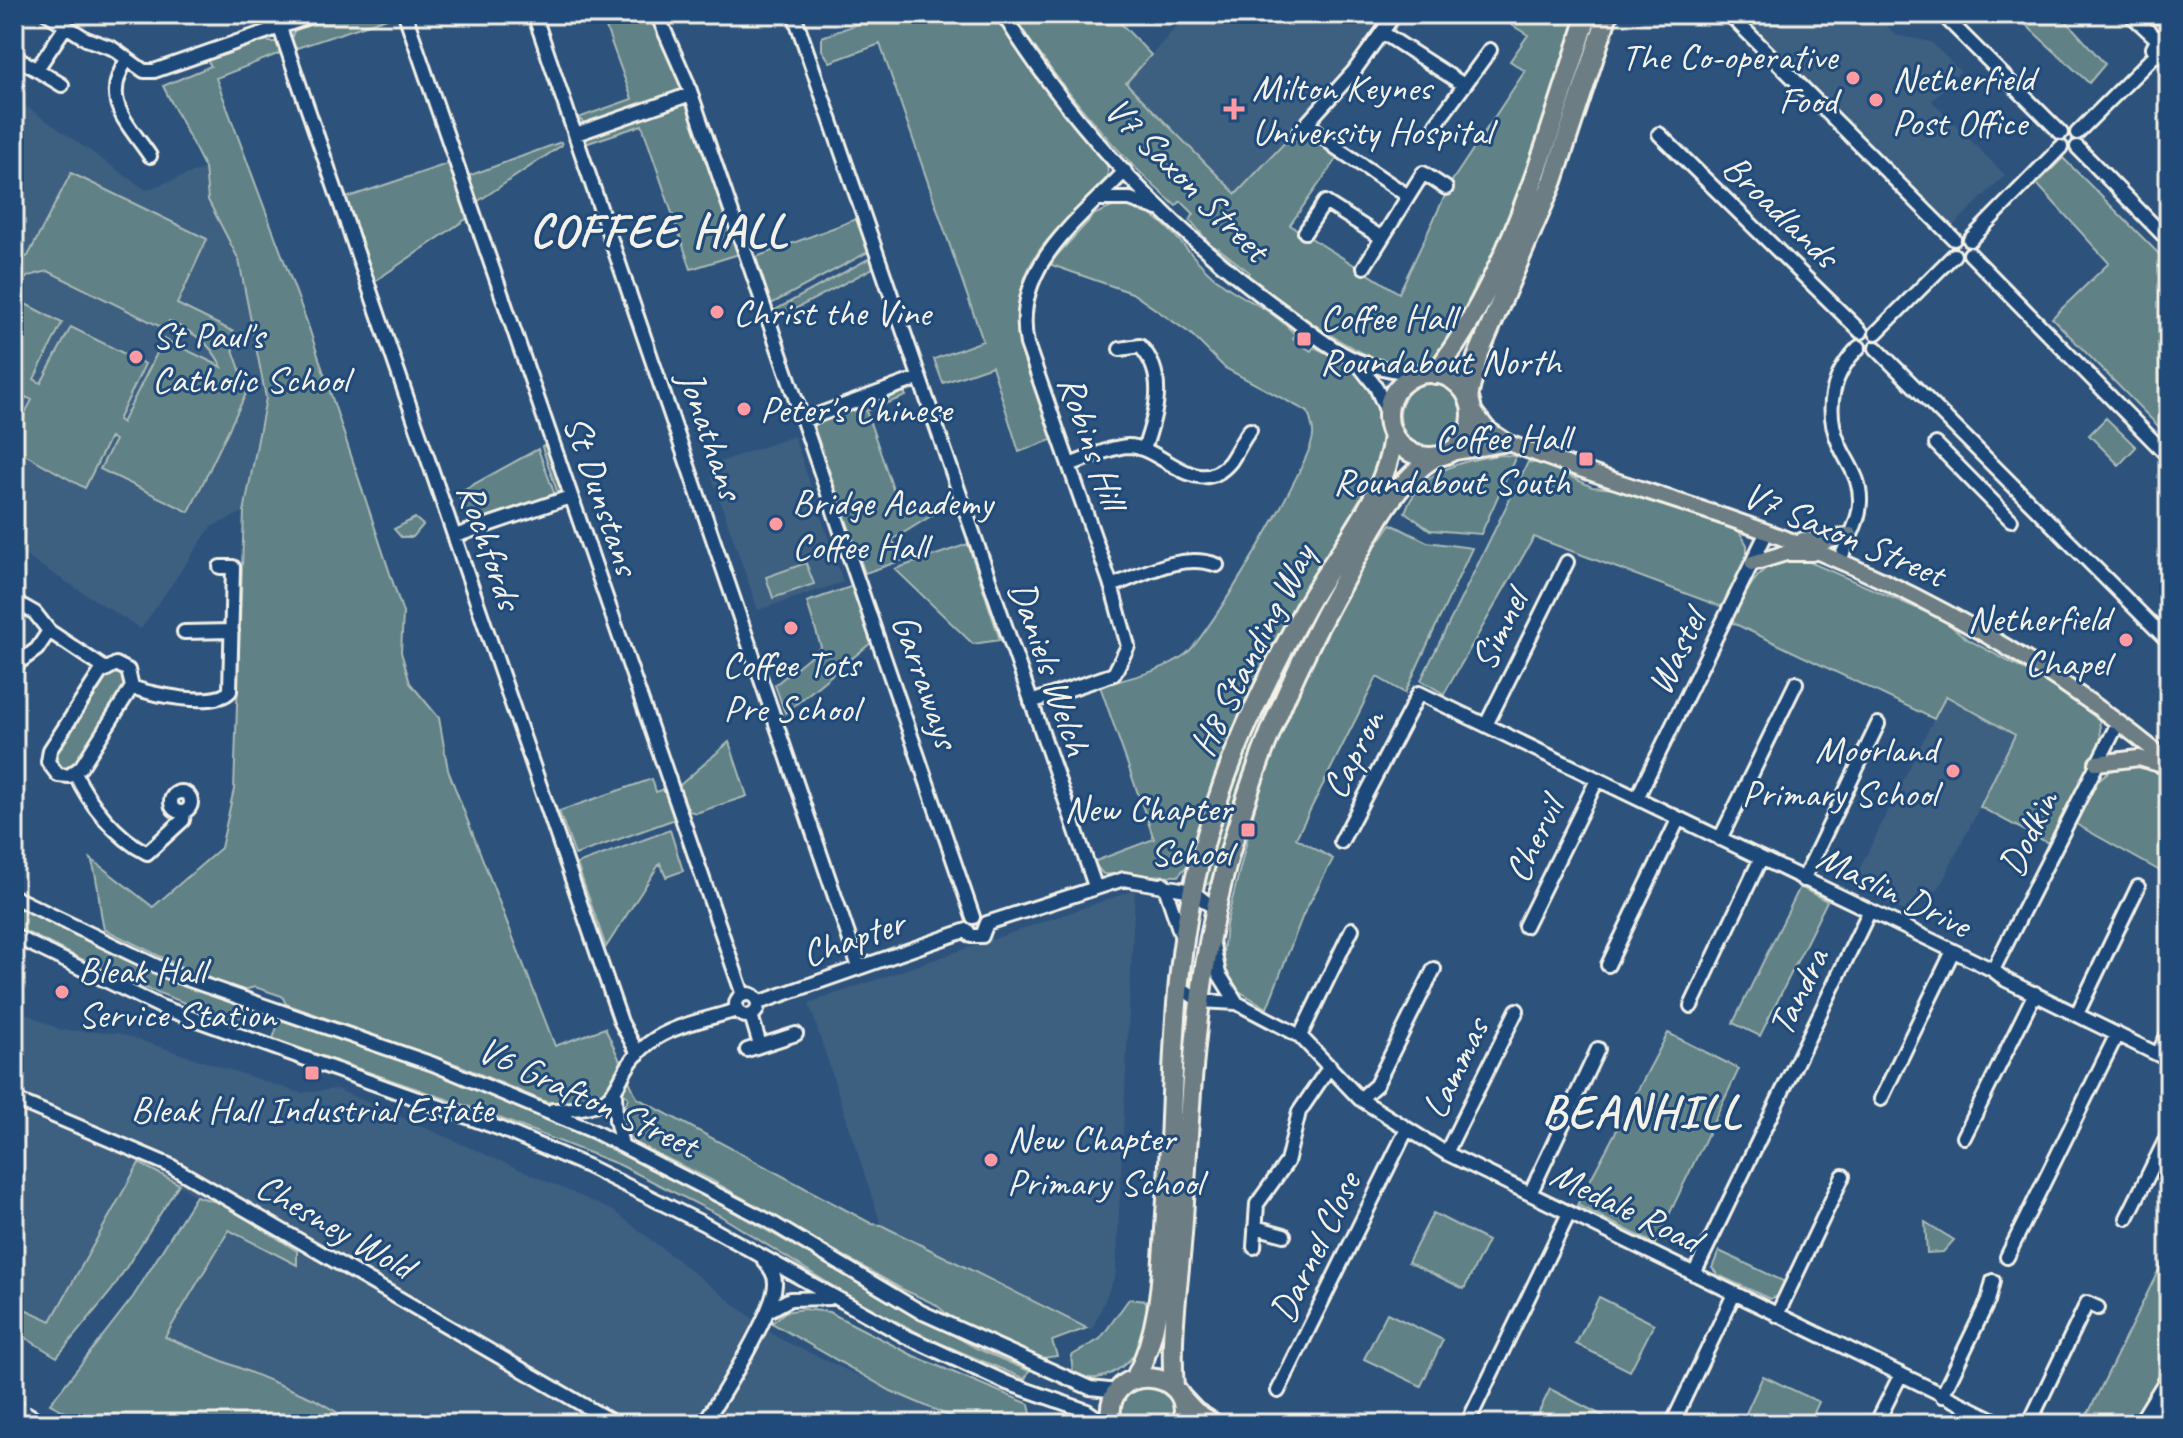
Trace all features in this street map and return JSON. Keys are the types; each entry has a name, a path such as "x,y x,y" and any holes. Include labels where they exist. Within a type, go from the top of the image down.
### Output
{"highway":[{"path":"1588,14 1497,286 1491,325 1477,358 1470,402 1470,428 1442,455 1410,452 1393,434 1388,414 1390,403 1402,385 1428,374 1457,344 1472,313 1497,286 1553,181 1608,14"},
{"path":"1428,374 1454,381 1470,402"},
{"name":"H8 Standing Way","path":"1388,487 1393,434"},
{"name":"H8 Standing Way","path":"1182,1424 1184,1406 1177,1392 1166,1313 1193,1058 1189,994 1179,958 1181,929 1198,894 1239,736 1306,607 1388,487 1442,455"},
{"name":"H8 Standing Way","path":"1171,1275 1176,1027 1189,994 1210,963 1214,923 1227,864 1275,722 1368,520"},
{"path":"1198,894 1227,864"},
{"name":"H8 Standing Way","path":"1135,1379 1166,1313"},
{"path":"1112,1424 1111,1410 1118,1391 1135,1379 1155,1377 1177,1392 1195,1412 1214,1424"}],"main road":[{"name":"V7 Saxon Street","path":"1470,402 1488,429 1510,443 1786,539 1916,597 2050,675 2118,723 2169,765"},
{"path":"1442,455 1510,443"},
{"path":"1786,539 1816,542 1850,535"},
{"path":"1753,563 1786,553 1821,553"},
{"path":"2097,763 2139,758 2169,765"}],"street":[{"path":"48,14 86,39 112,48 131,62 154,71 317,14"},
{"name":"St Dunstans","path":"405,14 743,995"},
{"name":"Jonathans","path":"534,14 859,967"},
{"name":"Garraways","path":"657,14 669,34 691,94 973,917"},
{"name":"Daniels Welch","path":"794,14 1095,886"},
{"name":"V7 Saxon Street","path":"1003,14 1058,92 1125,171 1210,255 1354,359 1376,387 1388,414"},
{"path":"1395,14 1383,33 1304,128 1408,196"},
{"path":"1729,14 1954,239"},
{"path":"1942,14 2061,133 2061,147 1970,240 1970,254 2169,457"},
{"path":"2077,133 2163,54 2153,44 2163,38 2130,14"},
{"path":"37,69 66,26"},
{"name":"Rochfords","path":"280,28 621,1023 638,1054"},
{"path":"1383,33 1464,85"},
{"path":"1436,124 1490,50"},
{"path":"14,56 62,85"},
{"path":"131,62 118,73 114,94 121,114 150,156"},
{"path":"576,134 691,94"},
{"path":"2061,133 2070,130 2080,138 2077,147 2071,151 2061,147"},
{"name":"Broadlands","path":"1659,134 1861,332"},
{"path":"2077,147 2169,241"},
{"name":"Robins Hill","path":"1031,702 1114,674 1128,646 1111,586 1027,344 1024,312 1035,269 1051,247 1125,171"},
{"path":"1364,267 1423,173 1446,188"},
{"path":"1099,199 1130,199 1165,212"},
{"path":"1305,232 1325,202 1382,238"},
{"path":"1970,240 1960,236 1950,245 1954,255 1961,258 1970,254"},
{"path":"1876,333 1954,255"},
{"path":"1869,329 1876,333 1879,339 1876,348 1868,352 1859,347 1857,341 1861,332 1869,329"},
{"path":"1120,349 1140,346 1147,353 1159,391 1144,449"},
{"path":"1840,561 1861,506 1857,475 1839,444 1831,402 1842,364 1859,347"},
{"path":"1876,348 2169,642"},
{"name":"V7 Saxon Street","path":"1354,359 1396,372 1428,374"},
{"path":"804,420 919,378"},
{"path":"1069,465 1115,448 1144,449 1188,475 1204,476 1218,472 1229,462 1250,430"},
{"path":"1936,444 2011,520"},
{"path":"1987,496 2006,478"},
{"path":"455,536 570,497"},
{"name":"Wastel","path":"1637,798 1767,532"},
{"path":"1111,586 1203,554 1217,565"},
{"name":"Simnel","path":"1486,725 1567,562"},
{"path":"132,687 75,773 58,775 50,768 48,756 104,668 116,664 125,667 132,687 157,697 224,696 231,687 233,567 220,567"},
{"path":"14,601 35,613 49,631 104,668"},
{"path":"14,666 37,649 49,631"},
{"path":"184,632 232,631"},
{"path":"1720,839 1796,683"},
{"name":"Maslin Drive","path":"1419,693 1952,953 1993,970 2164,1057"},
{"name":"Capron","path":"1341,842 1419,693"},
{"name":"Dodkin","path":"1993,970 2118,723"},
{"path":"1803,880 1878,724"},
{"path":"75,773 88,798 132,845 147,853 183,820 184,812"},
{"name":"Chervil","path":"1525,926 1597,780"},
{"path":"1608,965 1678,820"},
{"path":"1691,1006 1760,860"},
{"path":"987,923 1124,879 1164,884 1198,894 1214,923"},
{"path":"1164,884 1181,929"},
{"path":"2077,1014 2138,887"},
{"name":"V6 Grafton Street","path":"14,897 175,975 433,1064 547,1111 622,1145 767,1220 921,1312 1090,1388 1118,1391"},
{"name":"Tandra","path":"1694,1274 1869,912"},
{"path":"973,917 980,917 987,923 982,936 971,936 967,930 968,921 973,917"},
{"path":"1300,1036 1352,929"},
{"name":"Chapter","path":"758,1003 967,930"},
{"name":"V6 Grafton Street","path":"14,936 161,1007 501,1129 653,1197 905,1336 1024,1389 1063,1402 1106,1424"},
{"path":"1881,1099 1952,953"},
{"path":"1210,963 1237,1003"},
{"name":"Lammas","path":"1360,1099 1376,1085 1434,969"},
{"path":"1964,1137 2035,993"},
{"name":"Medale Road","path":"1189,994 1237,1003 1300,1036 1360,1099 1406,1131 1446,1153 2003,1424"},
{"path":"751,1015 741,1015 737,1010 736,1003 743,995 750,995 758,1003 751,1015 760,1045"},
{"path":"547,1111 589,1107 615,1092 638,1054 663,1034 737,1010"},
{"name":"Lammas","path":"1446,1153 1517,1010"},
{"path":"2164,1057 2169,1032"},
{"path":"747,1050 796,1034"},
{"path":"2007,1257 2117,1034"},
{"path":"1530,1194 1598,1049"},
{"path":"1254,1247 1257,1204 1287,1162 1299,1112 1330,1066"},
{"path":"615,1092 616,1120 622,1145"},
{"name":"Chesney Wold","path":"14,1099 169,1165 616,1424"},
{"name":"Darnel Close","path":"1278,1391 1406,1131"},
{"path":"2127,1218 2169,1133"},
{"path":"1777,1315 1843,1176"},
{"path":"1462,1422 1569,1213"},
{"path":"1255,1227 1284,1235"},
{"path":"703,1424 768,1311 775,1284 773,1273 761,1256"},
{"path":"1942,1396 1988,1301 1993,1281"},
{"path":"1672,1424 1734,1294"},
{"path":"768,1311 790,1299 836,1299"},
{"path":"2029,1424 2088,1304"},
{"path":"1876,1424 1901,1374"},
{"path":"2139,1424 2169,1375"},
{"path":"2149,1424 2159,1414 2169,1415"}],"shaded area":[{"name":"Milton Keynes University Hospital","path":"1188,14 1392,14 1345,79 1236,195 1126,83"},
{"path":"1757,14 1861,14 1868,21 1876,14 1895,35 1931,42 1960,71 1932,101 2005,175 1951,228 1747,24"},
{"name":"St Paul's Catholic School","path":"14,98 146,190 205,168 208,200 239,261 266,398 244,512 211,527 141,629 14,549"},
{"name":"Bridge Academy Coffee Hall","path":"794,436 843,582 758,610 708,466"},
{"name":"Moorland Primary School","path":"1945,696 2016,735 1938,890 1931,894 1923,892 1912,915 1851,886"},
{"name":"New Chapter Primary School","path":"1135,890 1116,1274 1092,1330 881,1225 809,1003"},
{"path":"14,986 23,1012 61,1030 118,1033 300,1093 337,1089 614,1211 778,1338 963,1424 353,1424 165,1336 195,1196 179,1184 139,1164 51,1322 14,1304"}],"green space":[{"path":"340,14 396,15 294,49 291,38 295,29"},
{"path":"601,14 654,14 684,87 680,92 587,125 578,118 632,99"},
{"path":"870,14 992,14 1107,165 1108,175 1103,185 1047,241 1032,262 1023,284 1019,306 1024,351 1054,439 1019,452 992,366 943,383 934,359 983,341 880,44 830,62 822,50 822,37 871,19"},
{"path":"1012,14 1112,14 1151,55 1126,83 1236,194 1291,136 1311,139 1327,148 1338,157 1290,225 1399,293 1452,181 1525,71 1510,61 1528,35 1510,24 1517,14 1582,14 1519,198 1484,279 1479,278 1464,311 1468,313 1446,350 1437,359 1418,367 1394,365 1339,340 1247,276 1249,272 1218,248 1215,250 1190,220 1194,214 1181,201 1176,206 1153,185 1088,116"},
{"path":"2014,14 2060,14 2105,64 2089,83"},
{"path":"2138,14 2169,14 2169,26 2147,23"},
{"path":"267,39 277,42 283,52 216,78 307,322 403,613 401,652 410,683 439,718 448,770 555,1046 605,1028 637,1098 872,1224 881,1225 1087,1328 1052,1341 1057,1356 1042,1358 953,1319 935,1304 902,1289 711,1180 635,1143 625,1132 622,1119 628,1097 615,1088 596,1102 546,1102 459,1065 286,1004 282,996 255,987 244,990 192,972 104,929 91,859 153,907 221,848 234,789 244,512 266,398 239,260 208,200 205,168 163,86 211,66 207,60"},
{"path":"684,101 688,103 742,253 691,269 642,125 585,144 589,134"},
{"path":"561,142 562,145 477,202 468,176"},
{"path":"2063,158 2169,264 2169,437 2052,318 2109,263 2037,184"},
{"path":"450,163 469,217 375,281 346,198"},
{"path":"71,173 207,239 177,304 236,333 231,344 243,378 251,383 189,512 100,469 115,440 110,437 85,488 14,448 14,434 32,400 26,397 14,421 14,298 62,323 34,379 41,383 71,327 145,364 118,420 122,423 164,339 222,367 207,345 186,330 169,321 165,329 48,271 29,276 14,287 14,263 28,256"},
{"path":"1120,204 1136,207 1162,223 1208,272 1276,317 1295,334 1293,339 1311,351 1314,347 1348,364 1372,392 1386,429 1385,453 1380,467 1354,508 1358,511 1302,604 1194,858 1178,876 1103,874 1093,862 1154,839 1100,686 1167,665 1186,654 1198,641 1236,584 1296,479 1308,452 1313,430 1308,412 1225,368 1191,334 1132,293 1049,264 1095,214"},
{"path":"859,218 870,251 771,304 756,257"},
{"path":"872,257 875,267 782,316 773,311"},
{"path":"1432,383 1455,392 1464,415 1455,438 1432,447 1409,438 1400,415 1409,392"},
{"path":"903,389 906,396 866,411 902,515 944,499 947,506 892,540 906,559 865,573 814,427 816,421"},
{"path":"2106,418 2136,447 2119,465 2089,435"},
{"path":"549,443 563,490 559,497 542,447"},
{"path":"538,449 556,498 471,528 458,493"},
{"path":"1501,455 1516,456 1481,534 1430,530 1405,512 1412,498 1431,477 1457,464"},
{"path":"1528,462 1544,464 1592,487 1615,489 1716,520 1739,531 1747,545 1747,561 1722,607 1534,537 1444,694 1421,680"},
{"path":"415,518 423,525 413,537 401,537 394,529"},
{"path":"1367,519 1254,748 1212,881 1203,887 1213,837 1246,742 1291,650"},
{"path":"1391,524 1427,542 1472,548 1405,693 1377,677 1296,838 1333,859 1303,915 1267,1008 1239,991 1222,964 1226,925 1265,767 1319,643 1357,573"},
{"path":"968,544 1000,640 973,644 895,569"},
{"path":"1779,559 1805,560 1942,619 1967,639 2044,681 2099,718 2101,741 2048,843 1980,807 2015,735 1946,696 1934,719 1731,622 1756,578"},
{"path":"806,563 814,584 773,598 766,577"},
{"path":"856,585 873,635 872,642 785,713 775,685 821,647 807,602"},
{"path":"107,670 121,670 127,686 73,769 59,771 54,753"},
{"path":"729,742 747,796 696,813 689,811 679,786"},
{"path":"2140,762 2169,778 2169,876 2076,824 2092,789 2105,774"},
{"path":"652,779 656,792 668,788 675,819 575,855 559,811"},
{"path":"670,830 683,871 666,877 660,863 606,947 577,864"},
{"path":"1800,887 1827,901 1760,1036 1733,1023"},
{"path":"14,900 245,1007 242,1025 120,978 14,926"},
{"path":"280,1018 425,1067 526,1107 641,1160 978,1349 1029,1371 1025,1379 926,1337 852,1298 719,1215 620,1165 484,1112 273,1039"},
{"path":"1668,1033 1739,1069 1655,1244 1577,1205"},
{"path":"139,1163 179,1184 112,1290 57,1357 14,1331 14,1304 51,1321"},
{"path":"196,1196 226,1205 297,1251 297,1265 229,1230 165,1337 314,1399 357,1424 88,1424 50,1404 133,1297"},
{"path":"1433,1213 1488,1241 1464,1289 1408,1262"},
{"path":"1925,1222 1954,1240 1943,1252 1927,1253"},
{"path":"2169,1249 2169,1359 2132,1424 2083,1424"},
{"path":"1719,1251 1785,1282 1778,1296 1770,1299 1718,1275 1712,1268"},
{"path":"1599,1297 1654,1324 1630,1371 1576,1344"},
{"path":"1129,1299 1146,1301 1148,1317 1142,1343 1135,1353 1106,1376 1084,1377 1073,1372 1071,1356 1100,1339"},
{"path":"803,1309 829,1312 914,1356 1029,1404 1033,1424 968,1424 891,1391 772,1323 785,1312"},
{"path":"1387,1313 1443,1340 1421,1386 1364,1359"},
{"path":"1763,1376 1819,1402 1809,1424 1741,1424"},
{"path":"1139,1383 1166,1390 1175,1406 1172,1424 1121,1424 1119,1402"},
{"path":"1550,1389 1609,1419 1606,1424 1533,1424"}],"railway":[{"path":"14,1397 59,1424"},
{"path":"14,1414 30,1424"}],"place":[{"name":"The Co-operative Food","path":"1853,78"},
{"name":"Netherfield Post Office","path":"1876,100"},
{"name":"Milton Keynes University Hospital","path":"1234,109"},
{"name":"Christ the Vine","path":"717,312"},
{"name":"Coffee Hall Roundabout North","path":"1304,339"},
{"name":"St Paul's Catholic School","path":"136,357"},
{"name":"Peter's Chinese","path":"744,409"},
{"name":"Coffee Hall Roundabout South","path":"1586,459"},
{"name":"Bridge Academy Coffee Hall","path":"776,524"},
{"name":"Coffee Tots Pre School","path":"791,628"},
{"name":"Netherfield Chapel","path":"2126,640"},
{"name":"Moorland Primary School","path":"1953,771"},
{"name":"New Chapter School","path":"1248,830"},
{"name":"Bleak Hall Service Station","path":"62,992"},
{"name":"Bleak Hall Industrial Estate","path":"312,1073"},
{"name":"New Chapter Primary School","path":"991,1160"}],"district":[{"name":"COFFEE HALL","path":"659,231"},
{"name":"BEANHILL","path":"1642,1112"}]}
